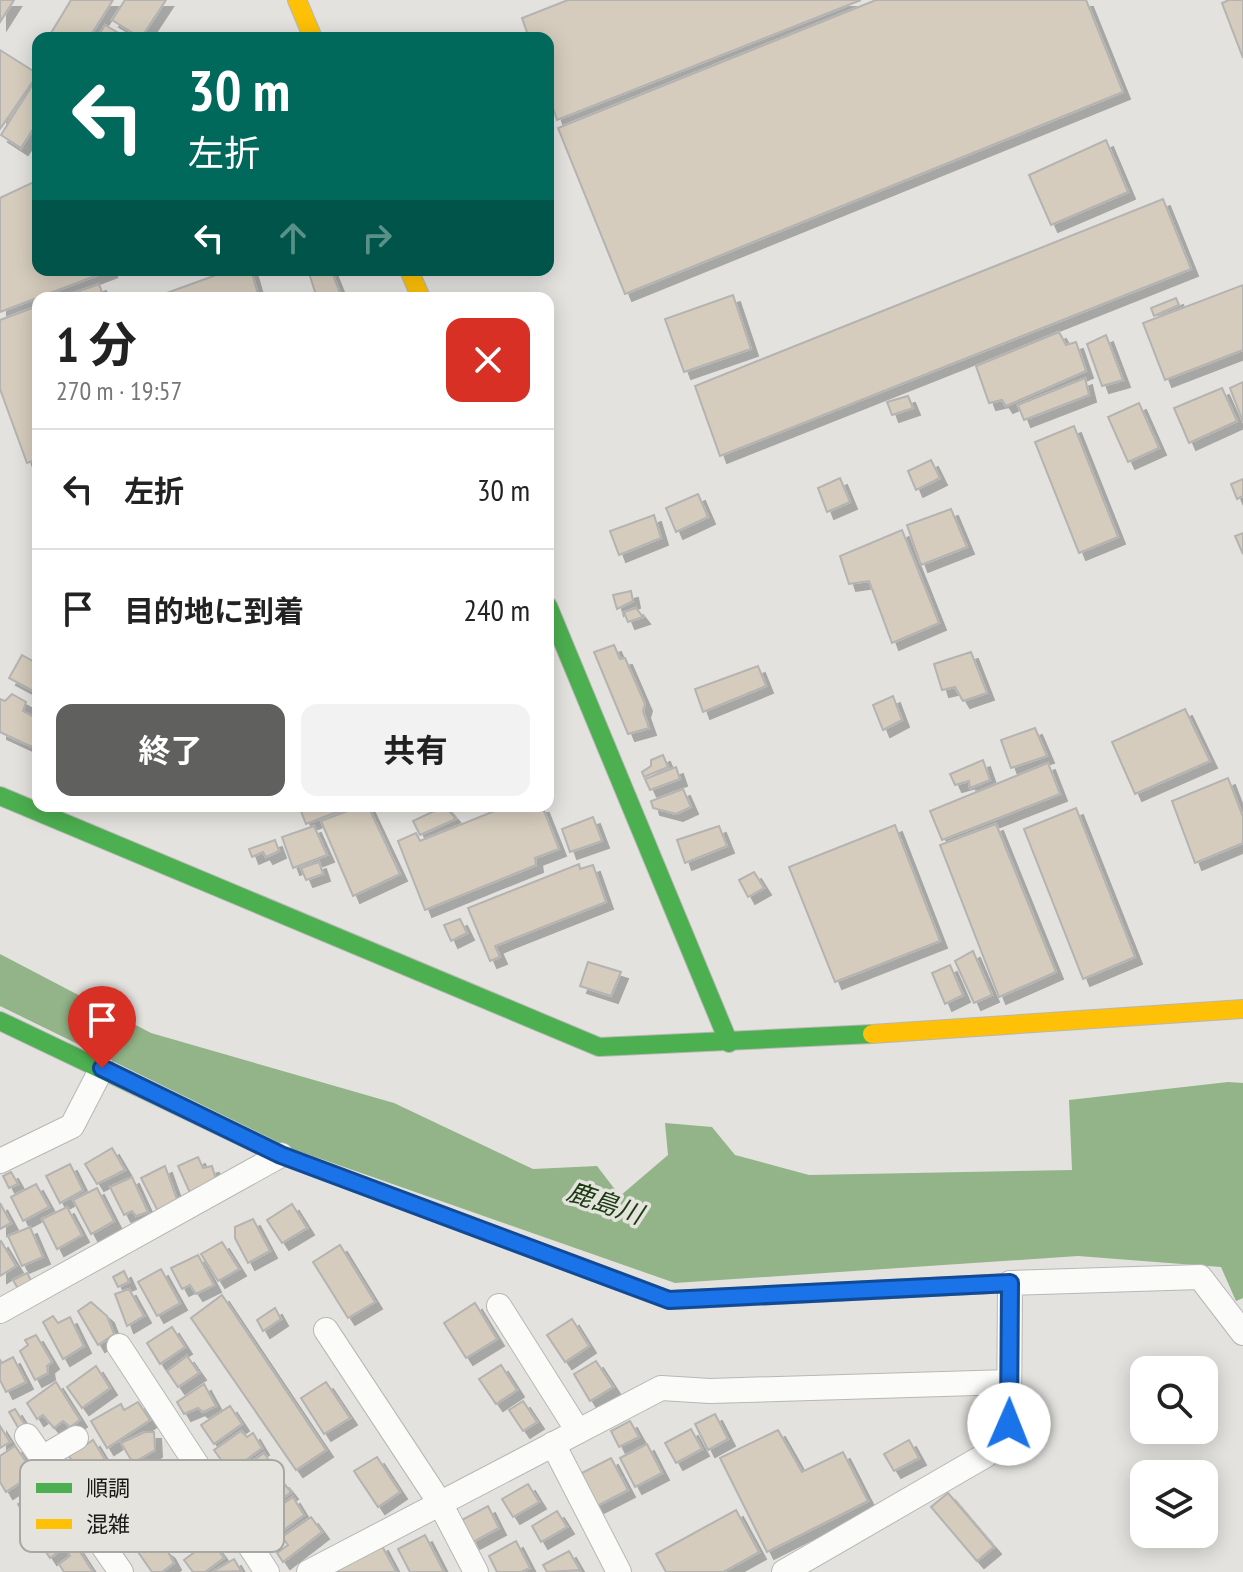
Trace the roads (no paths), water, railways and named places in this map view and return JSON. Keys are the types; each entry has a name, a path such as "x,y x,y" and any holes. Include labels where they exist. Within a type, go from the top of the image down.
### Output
{"street":[{"path":"297,0 310,32"},
{"path":"554,620 729,1043"},
{"path":"0,796 32,809"},
{"path":"38,812 599,1047 729,1043 1243,1009"},
{"path":"0,1021 281,1155 669,1300 1200,1277 1243,1333"},
{"path":"0,1161 72,1126 102,1068"},
{"path":"0,1311 281,1155"},
{"path":"784,1572 986,1455 1009,1424 1010,1283"},
{"path":"499,1306 578,1431"},
{"path":"326,1330 440,1503 476,1572"},
{"path":"119,1346 194,1460"},
{"path":"309,1572 661,1388 710,1391 1009,1382"},
{"path":"27,1436 42,1458 76,1438"},
{"path":"553,1444 619,1572"},
{"path":"107,1552 121,1572"},
{"path":"254,1552 267,1572"}],"water":[{"name":"鹿島川","path":"0,954 151,1033 394,1103 533,1169 597,1166 620,1196 668,1155 665,1123 712,1127 735,1155 809,1175 1072,1170 1069,1100 1228,1082 1243,1083 1243,1298 1236,1301 1221,1267 1078,1256 675,1283 290,1148 0,1006"}]}
